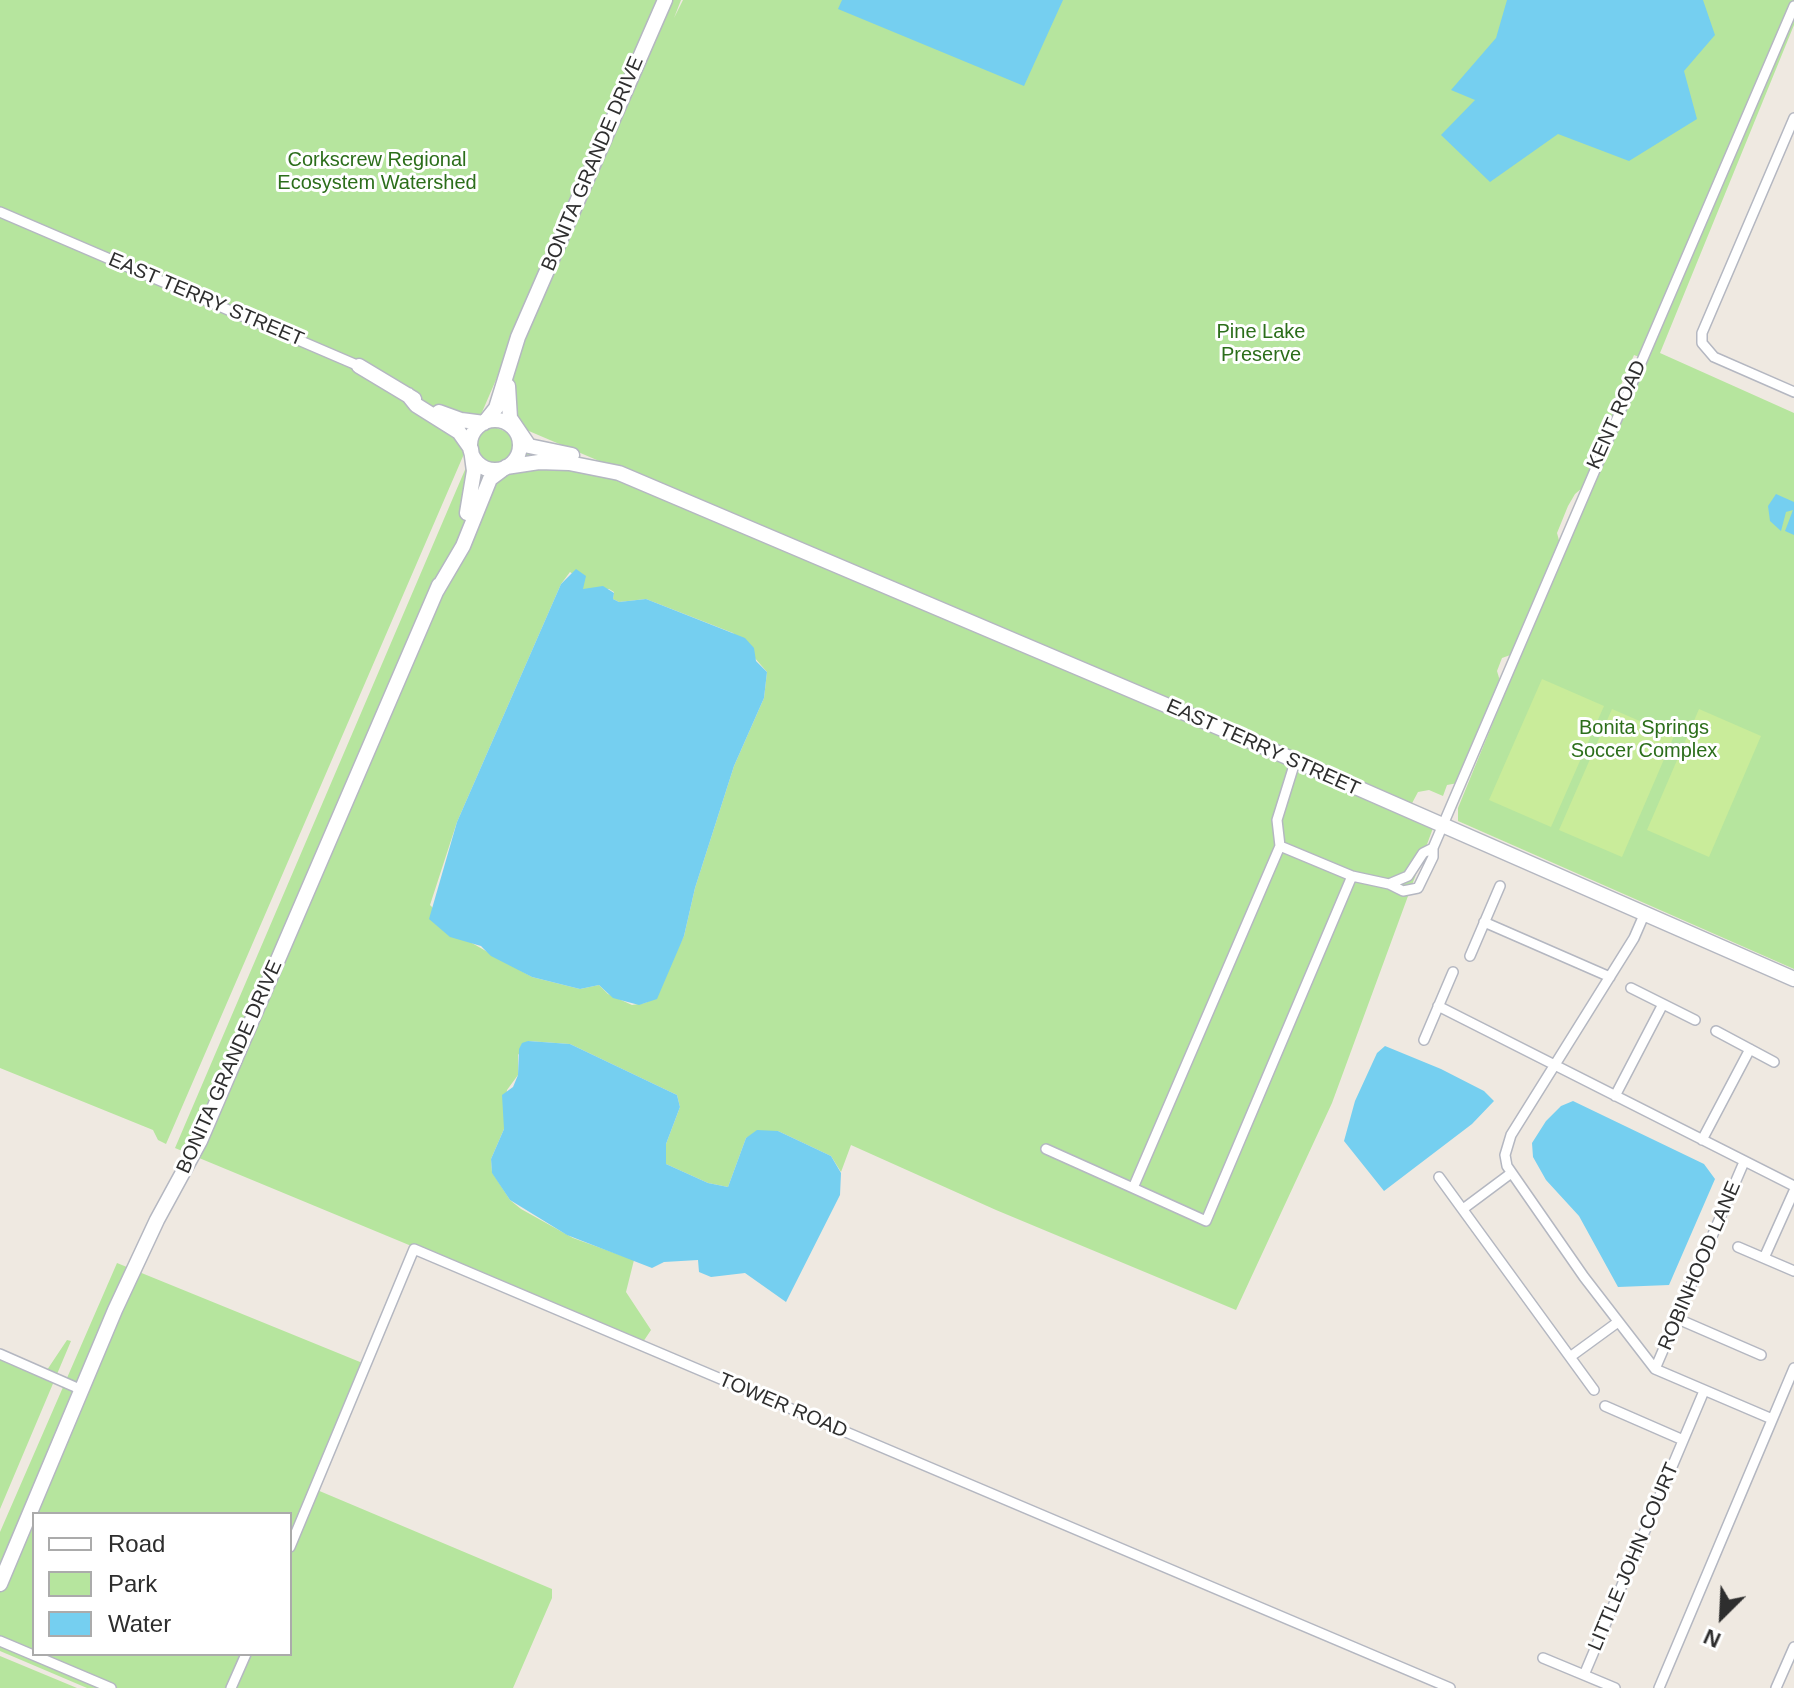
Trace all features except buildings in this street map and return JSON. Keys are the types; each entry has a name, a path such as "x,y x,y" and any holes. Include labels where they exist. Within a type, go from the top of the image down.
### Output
{"street":[{"name":"BONITA GRANDE DRIVE","path":"484,423 496,408 520,332 665,0"},
{"name":"KENT ROAD","path":"1433,848 1794,6"},
{"path":"1794,118 1702,333 1702,343 1714,357 1794,392"},
{"name":"EAST TERRY STREET","path":"0,212 359,366 452,418 484,423"},
{"name":"BONITA GRANDE DRIVE","path":"516,432 507,391 520,349 520,332"},
{"name":"EAST TERRY STREET","path":"408,395 416,405 459,432 471,449"},
{"path":"504,422 516,432 519,452 506,467 486,468 474,458 471,449 473,434 484,423 504,422"},
{"name":"EAST TERRY STREET","path":"516,432 536,449 617,464 730,520"},
{"name":"BONITA GRANDE DRIVE","path":"0,1584 157,1220 200,1141 436,592 472,498 474,471 471,449"},
{"name":"EAST TERRY STREET","path":"506,467 539,462 598,467 730,520 1794,979"},
{"name":"BONITA GRANDE DRIVE","path":"436,592 463,546 490,479 506,467"},
{"path":"1133,1188 1280,846 1277,820 1295,762"},
{"path":"1280,846 1352,876 1406,891 1418,888 1433,857 1433,848 1423,853 1408,876 1389,884"},
{"path":"1046,1149 1206,1221 1352,876"},
{"path":"1401,878 1406,891"},
{"path":"1470,956 1500,886"},
{"path":"1644,915 1610,977 1511,1135 1505,1155 1510,1174 1655,1369 1772,1419"},
{"path":"1484,922 1610,977"},
{"path":"1424,1040 1453,972"},
{"path":"1631,988 1695,1020"},
{"path":"1615,1096 1663,1004"},
{"path":"1438,1006 1794,1189 1764,1258"},
{"path":"1716,1031 1774,1062"},
{"path":"1702,1140 1750,1049"},
{"name":"ROBINHOOD LANE","path":"1655,1369 1744,1162"},
{"path":"1463,1209 1510,1174"},
{"path":"1439,1177 1594,1390"},
{"path":"1738,1247 1794,1271"},
{"name":"TOWER ROAD","path":"292,1542 414,1249 1450,1688"},
{"path":"1678,1319 1761,1355"},
{"path":"1570,1357 1618,1322"},
{"path":"0,1354 82,1390"},
{"path":"1659,1688 1794,1368"},
{"name":"LITTLE JOHN COURT","path":"1584,1675 1704,1391"},
{"name":"LITTLE JOHN COURT","path":"1605,1406 1683,1440"},
{"path":"0,1641 32,1655"},
{"path":"1776,1688 1794,1647"},
{"path":"35,1656 111,1688"},
{"path":"231,1688 245,1656"},
{"name":"LITTLE JOHN COURT","path":"1543,1658 1615,1688"}],"green space":[{"name":"Corkscrew Regional Ecosystem Watershed","path":"0,0 660,0 166,1144 158,1140 153,1130 0,1068"},
{"name":"Pine Lake Preserve","path":"670,0 681,0 674,18 683,0 1794,0 1794,25 1660,353 1794,413 1794,969 1458,821 1458,808 1642,358 1634,355 1620,387 1623,402 1588,483 1575,494 1568,506 1557,533 1560,544 1516,653 1502,658 1497,671 1500,681 1458,783 1447,785 1443,796 1429,790 1418,792 1410,807 489,414"},
{"path":"485,423 874,586 1433,828 1332,1103 1236,1310 996,1210 851,1145 841,1172 831,1156 778,1131 764,1131 746,1138 728,1187 708,1183 666,1164 666,1144 680,1107 677,1095 570,1044 528,1041 518,1055 518,1075 507,1090 504,1129 491,1159 492,1172 510,1200 521,1209 573,1238 634,1260 626,1292 651,1330 643,1342 175,1148","holes":["570,572 583,582 583,589 609,589 614,592 613,599 619,602 646,599 733,633 767,672 764,698 734,766 695,888 684,936 651,1000 632,1005 608,994 599,985 580,989 532,977 463,938 430,905 457,822 561,584"]},
{"path":"1542,679 1604,706 1551,827 1489,800"},
{"name":"Bonita Springs Soccer Complex","path":"1612,709 1674,736 1622,857 1559,830"},
{"path":"1699,709 1761,736 1709,857 1647,830"},
{"path":"117,1263 365,1364 310,1487 552,1589 552,1598 513,1688 87,1688 0,1651 0,1532"},
{"path":"67,1340 71,1341 0,1509 0,1353 45,1373"},
{"path":"0,1656 77,1688 0,1688"}],"water":[{"path":"842,0 1063,0 1024,86 838,9"},
{"path":"1507,0 1703,0 1715,35 1684,71 1697,119 1629,161 1558,134 1490,182 1441,135 1475,100 1451,90 1496,38"},
{"path":"1776,494 1794,502 1794,535 1785,531 1793,510 1786,512 1781,531 1770,521 1768,506"},
{"path":"576,569 586,576 583,589 603,586 614,593 613,599 619,602 646,599 745,638 754,648 756,661 767,672 764,698 734,766 695,888 684,936 657,999 639,1005 613,998 599,985 580,989 532,977 491,956 481,946 450,937 429,919 457,822 561,584"},
{"path":"522,1043 570,1044 677,1095 680,1107 666,1144 666,1164 708,1183 728,1187 746,1138 757,1130 778,1131 831,1156 841,1173 840,1195 786,1302 745,1273 711,1277 699,1272 698,1260 664,1262 652,1268 567,1235 510,1200 492,1173 491,1159 504,1129 502,1095 513,1087 518,1075 519,1049"},
{"path":"1385,1046 1441,1069 1484,1091 1494,1101 1472,1124 1384,1191 1344,1141 1355,1101 1377,1053"},
{"path":"1573,1101 1704,1164 1715,1179 1669,1285 1618,1287 1579,1216 1546,1180 1533,1157 1532,1143 1546,1121 1561,1106"}]}
